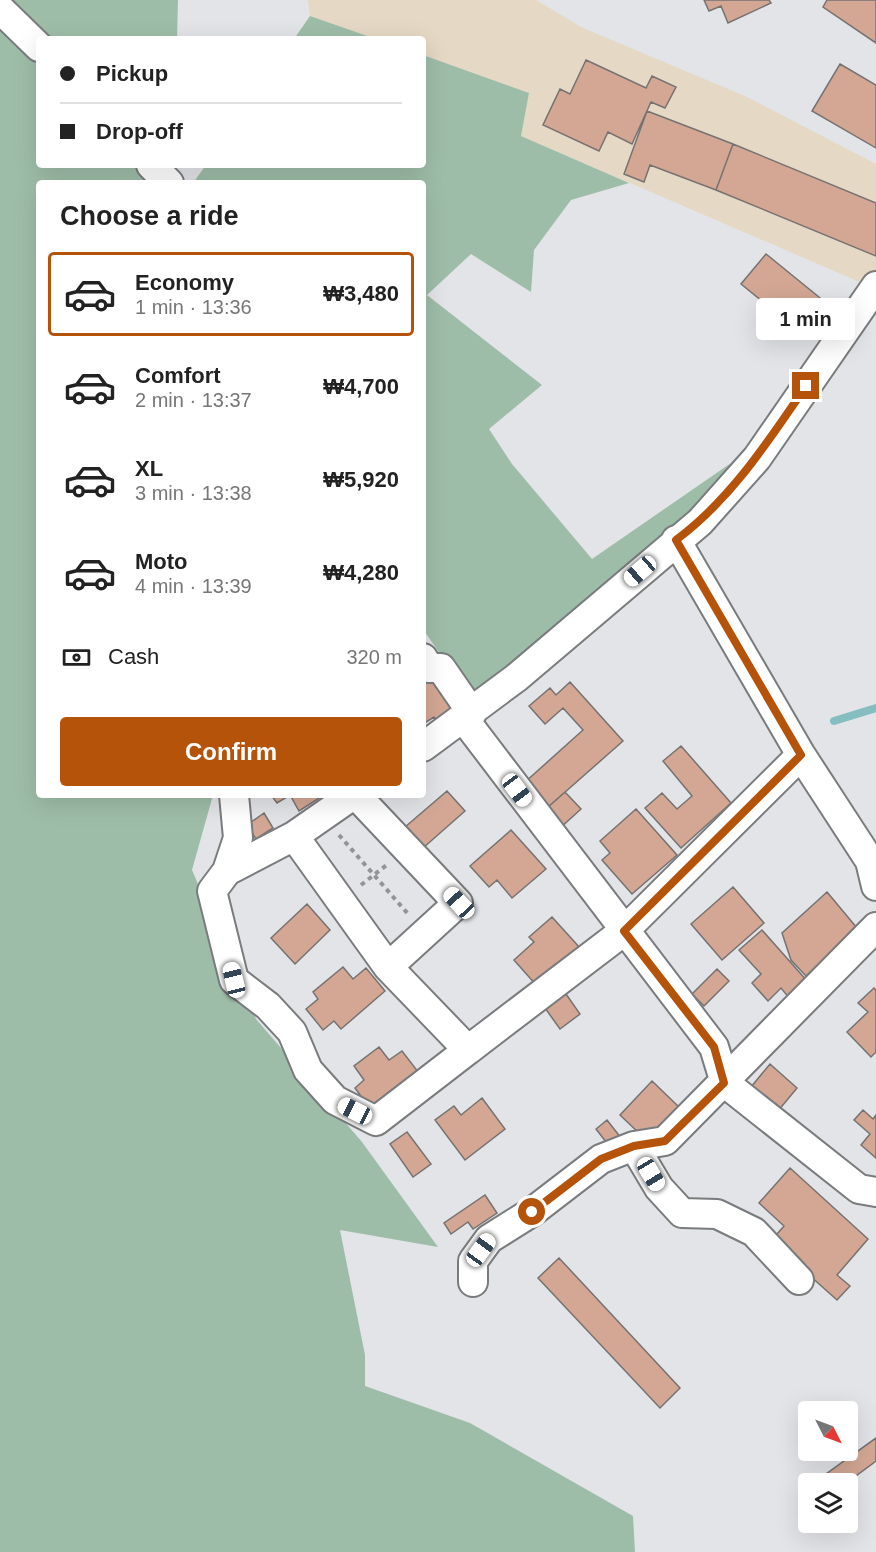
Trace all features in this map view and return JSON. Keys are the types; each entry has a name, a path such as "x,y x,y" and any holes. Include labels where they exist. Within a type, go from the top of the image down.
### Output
{"street":[{"path":"0,9 36,43"},
{"path":"154,168 166,180"},
{"path":"426,745 468,716 700,522 757,458 876,286"},
{"path":"676,540 801,755 870,861 876,886"},
{"path":"426,663 429,668 441,668 468,716 624,931 714,1047 724,1083 859,1189 876,1192"},
{"path":"234,798 238,838 227,871 212,891 234,980 268,1006 292,1032 308,1070 335,1100 376,1121 624,931 801,755"},
{"path":"227,871 294,836 350,798"},
{"path":"358,798 459,903 388,967"},
{"path":"294,836 388,967 468,1050"},
{"path":"473,1282 473,1261 489,1239 532,1212 601,1159 634,1146 665,1141 876,927"},
{"path":"634,1146 659,1188 682,1213 717,1214 754,1232 799,1280"}],"path":[{"path":"322,816 425,933"},
{"path":"340,900 408,849"}],"shaded area":[{"path":"308,0 536,0 583,28 745,96 876,164 876,289 521,136 529,93 426,56 426,36 367,36 310,16"}],"green space":[{"path":"0,0 178,0 177,36 36,36 36,168 173,168 172,180 36,180 36,798 212,798 192,870 256,1019 362,1142 438,1247 340,1230 365,1355 365,1386 470,1423 633,1516 635,1552 0,1552"},
{"path":"310,16 367,36 296,36"},
{"path":"426,56 529,93 521,136 629,183 571,200 534,250 531,292 471,254 427,295 542,385 489,429 512,464 592,559 731,463 694,515 472,701 426,633 426,180 195,180 204,168 426,168"}],"building":[{"path":"704,0 769,0 771,3 728,23 721,6 709,11"},
{"path":"827,0 876,0 876,43 823,7"},
{"path":"586,60 646,88 652,76 676,87 665,108 651,102 632,144 608,132 599,151 543,125 560,89 570,94"},
{"path":"840,64 876,85 876,148 812,111"},
{"path":"647,111 733,144 716,190 650,165 644,182 624,174"},
{"path":"733,144 876,203 876,256 716,190"},
{"path":"766,254 830,306 805,336 741,284"},
{"path":"438,674 460,710 438,724 434,717 426,722 426,682"},
{"path":"570,682 623,741 547,808 524,783 583,730 563,708 545,724 529,706 550,688 556,695"},
{"path":"681,746 731,803 681,848 645,808 662,793 677,809 692,796 663,761"},
{"path":"447,791 465,811 423,848 405,827"},
{"path":"565,792 581,809 560,828 547,808"},
{"path":"273,798 285,798 277,803"},
{"path":"292,798 319,798 299,811"},
{"path":"636,809 677,855 632,894 602,860 610,853 600,841"},
{"path":"264,813 273,828 256,839 247,825"},
{"path":"511,830 546,869 512,898 497,880 489,887 470,866"},
{"path":"733,887 764,923 722,960 691,924"},
{"path":"827,892 857,928 806,976 791,960 782,933"},
{"path":"307,904 330,930 295,964 271,938"},
{"path":"552,917 580,948 537,986 514,960 534,942 529,937"},
{"path":"762,930 808,982 790,999 781,988 768,1001 752,983 761,974 739,950"},
{"path":"343,967 353,979 366,968 385,991 341,1029 334,1021 323,1030 306,1009 318,999 313,992"},
{"path":"717,969 729,981 704,1006 692,994"},
{"path":"874,988 876,990 876,1052 871,1057 847,1032 868,1012 858,1003"},
{"path":"566,994 580,1014 560,1029 545,1008"},
{"path":"379,1047 389,1060 402,1051 419,1073 371,1110 355,1088 364,1080 354,1066"},
{"path":"770,1064 797,1088 778,1111 751,1087"},
{"path":"652,1081 681,1109 655,1135 649,1129 642,1136 620,1115"},
{"path":"482,1098 505,1129 465,1160 435,1120 454,1106 461,1115"},
{"path":"863,1110 873,1119 876,1115 876,1158 861,1145 870,1134 854,1120"},
{"path":"607,1120 621,1138 610,1147 596,1129"},
{"path":"407,1132 431,1164 413,1177 390,1144"},
{"path":"790,1168 868,1239 837,1275 850,1286 837,1300 771,1241 784,1226 759,1203"},
{"path":"485,1195 497,1213 473,1229 468,1222 451,1234 444,1223"},
{"path":"559,1258 680,1388 660,1408 538,1278"},
{"path":"876,1438 876,1461 858,1474 827,1473 844,1461 858,1461 858,1451"}],"waterway":[{"path":"834,721 876,708"}],"route":[{"path":"532,1212 601,1159 634,1146 665,1141 724,1083 714,1047 624,931 801,755 676,540 700,522 757,458 806,386"}]}
